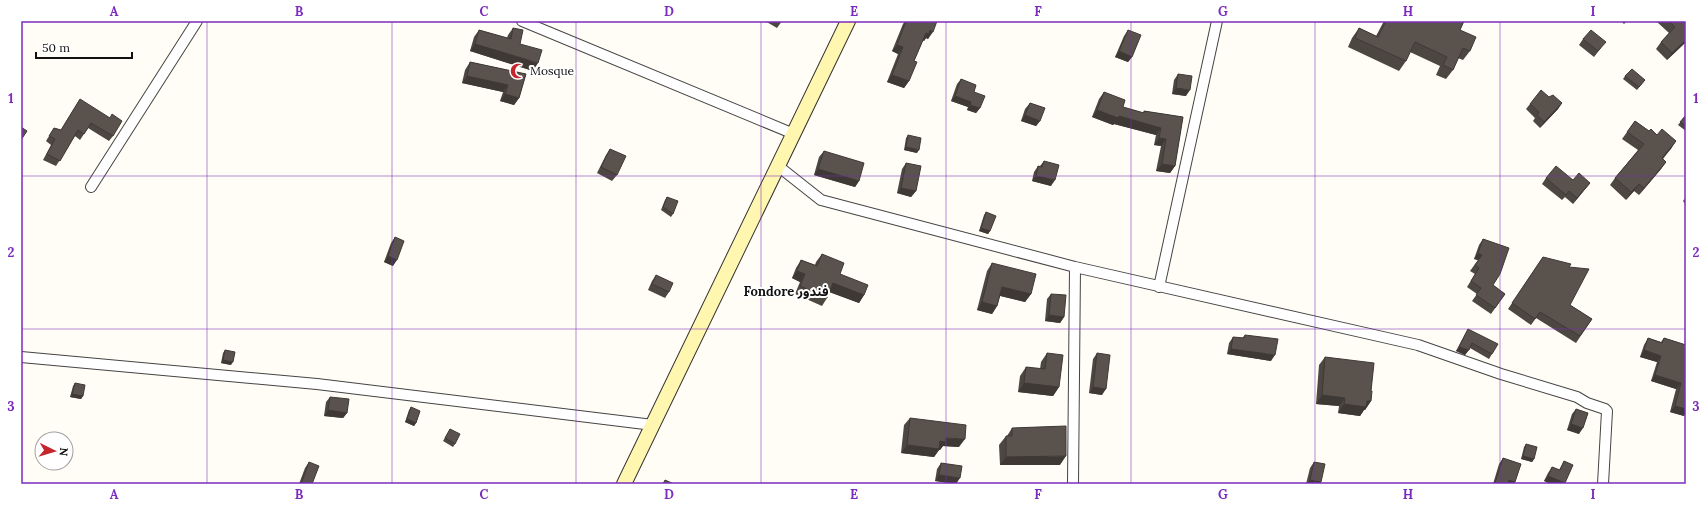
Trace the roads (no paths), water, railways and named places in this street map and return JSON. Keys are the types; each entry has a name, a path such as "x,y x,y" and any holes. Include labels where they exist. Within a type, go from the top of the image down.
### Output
{"main road":[{"path":"624,484 848,21"}],"street":[{"path":"91,187 197,21"},
{"path":"522,21 794,134"},
{"path":"1159,286 1217,21"},
{"path":"778,166 821,200 1075,267 1418,345 1501,374 1577,397 1587,403 1601,407 1608,411 1603,484"},
{"path":"1073,484 1075,267"},
{"path":"21,357 317,384 653,425"}],"place":[{"name":"Mosque","path":"518,71"}],"district":[{"name":"Fondore فندور","path":"786,291"}]}
